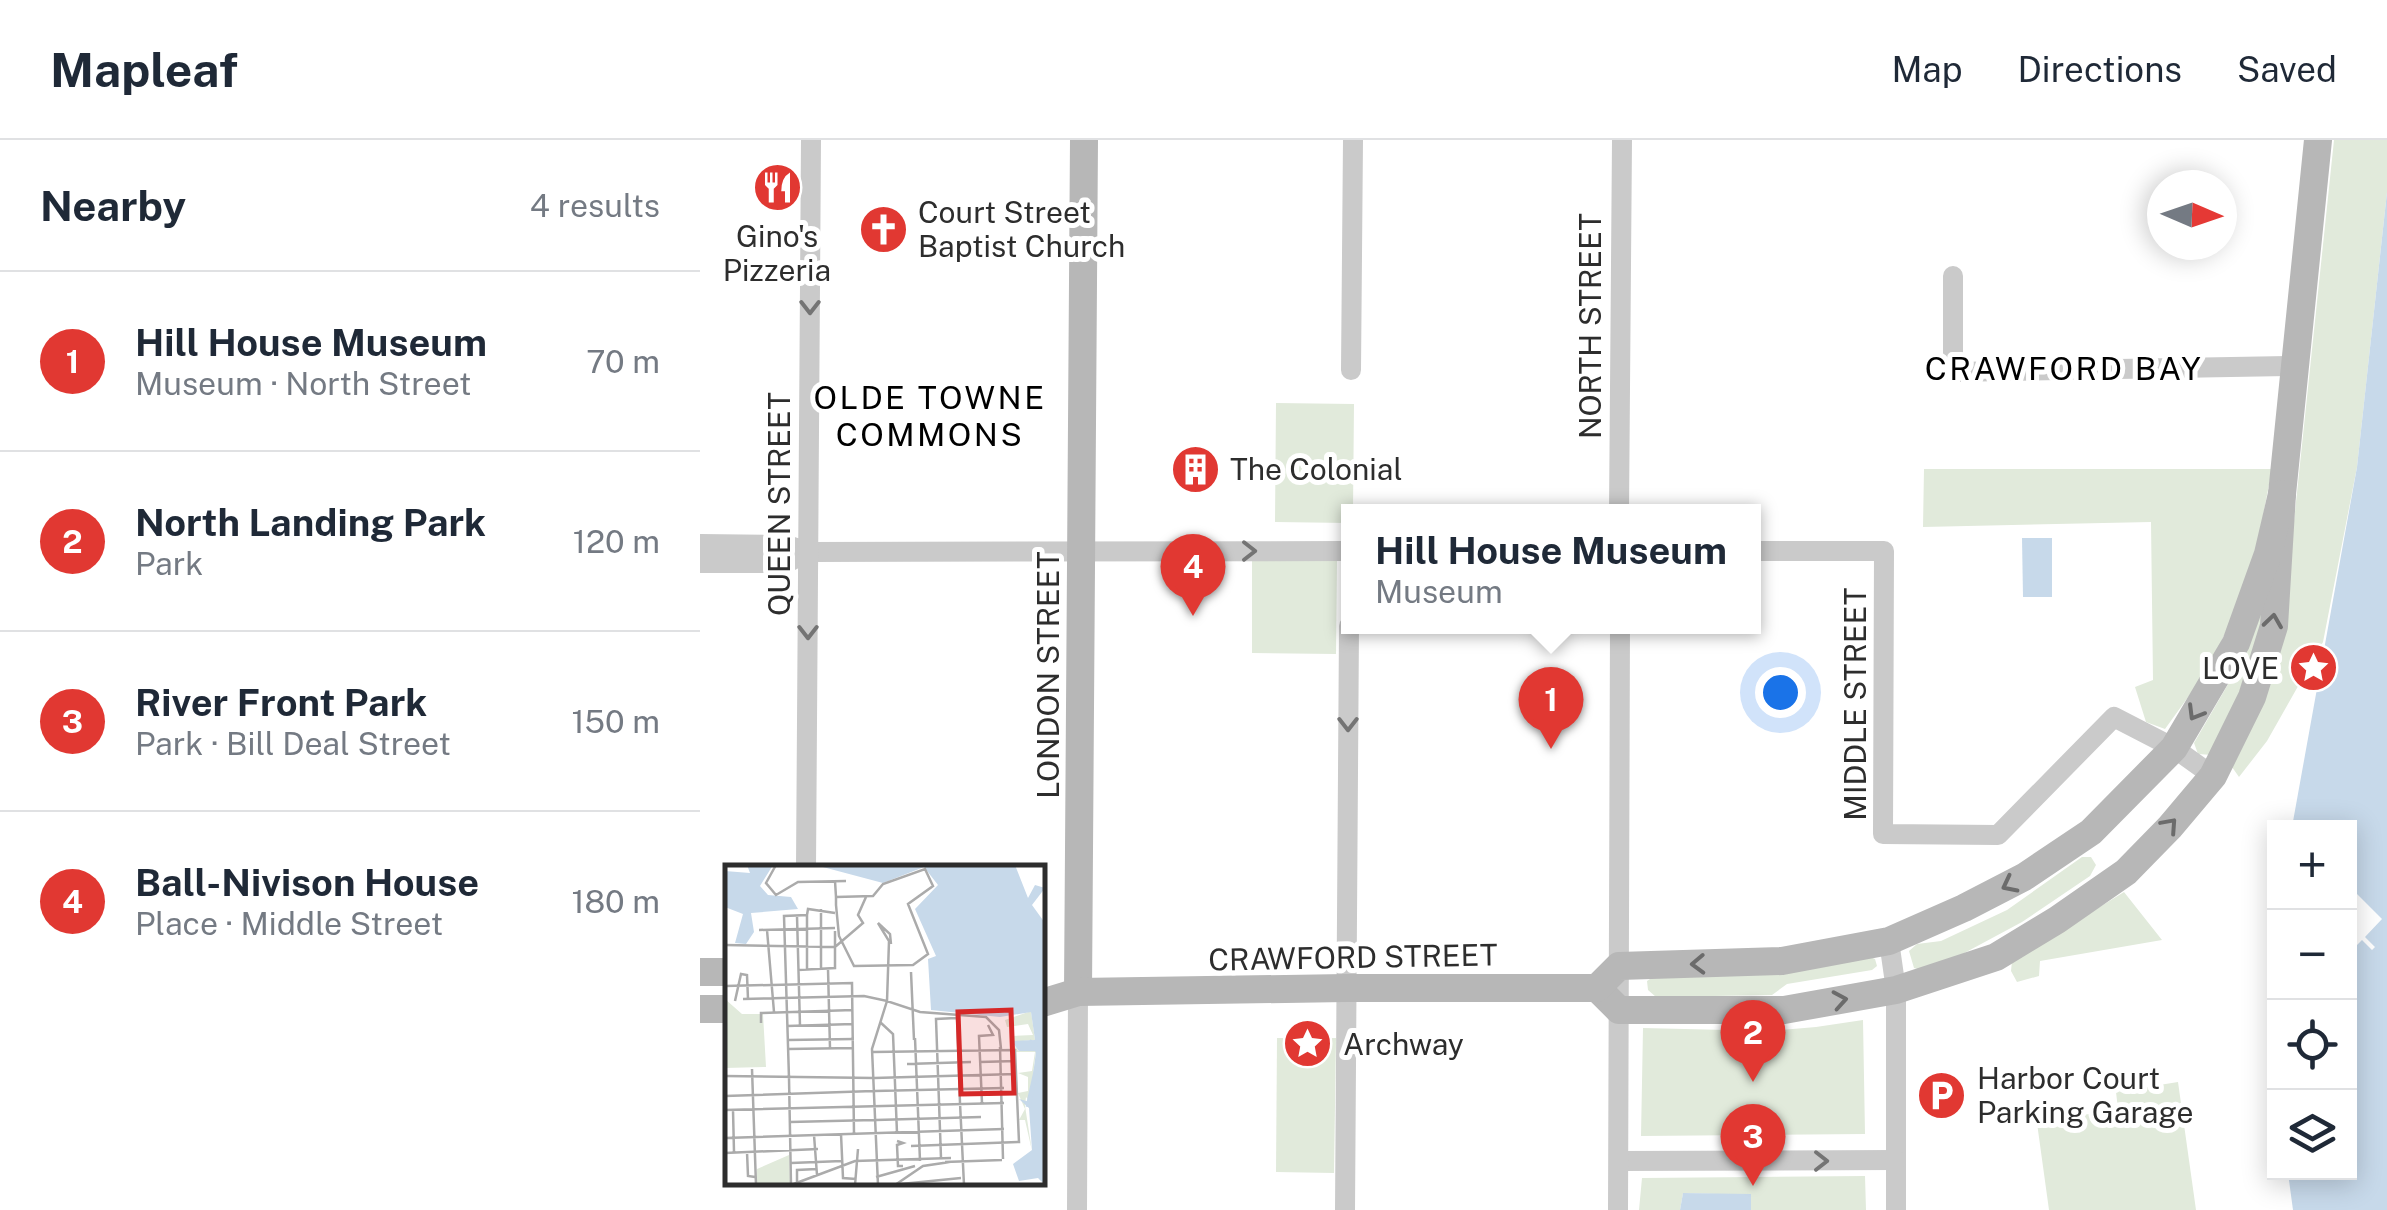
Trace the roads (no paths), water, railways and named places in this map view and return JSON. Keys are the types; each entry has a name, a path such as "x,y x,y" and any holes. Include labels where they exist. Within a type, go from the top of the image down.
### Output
{"main road":[{"name":"LONDON STREET","path":"1078,992 1084,140"},
{"path":"2282,494 2268,554 2236,643 2174,748 2091,832 2024,877 1889,942 1782,961 1619,966 1598,988 1619,1010 1784,1010 1896,990 1996,957 2126,872 2170,827 2213,776 2252,698 2274,626 2282,494 2318,140"},
{"name":"CRAWFORD STREET","path":"1045,980 1078,992"},
{"name":"CRAWFORD STREET","path":"1045,1002 1078,992 1598,988"}],"street":[{"name":"QUEEN STREET","path":"806,865 811,140"},
{"path":"1351,370 1353,140"},
{"name":"NORTH STREET","path":"1619,504 1622,140"},
{"path":"1952,276 1953,372 2295,366"},
{"path":"700,544 787,545 808,552 1341,551"},
{"name":"MIDDLE STREET","path":"1761,550 1884,551 1883,834 1998,835 2114,717 2174,748 2213,776"},
{"path":"700,563 787,563 808,552"},
{"path":"1344,1210 1349,634"},
{"path":"1618,1210 1620,634"},
{"path":"1889,942 1896,990 1896,1210"},
{"name":"LONDON STREET","path":"1077,1210 1078,992"},
{"path":"1619,1161 1896,1160"}],"water":[{"path":"2387,192 2387,1210 2293,1210 2289,1180 2357,1180 2357,820 2293,820 2357,467"},
{"path":"2022,538 2052,538 2052,597 2023,597"},
{"path":"1683,1193 1751,1194 1751,1210 1680,1210"}],"place":[{"name":"Gino's Pizzeria","path":"777,187"},
{"name":"Court Street Baptist Church","path":"883,229"},
{"name":"The Colonial","path":"1195,469"},
{"name":"Ball-Nivison House","path":"1193,616"},
{"name":"LOVE","path":"2314,668"},
{"name":"Hill House Museum","path":"1551,749"},
{"name":"Archway","path":"1308,1044"},
{"name":"North Landing Park","path":"1753,1082"},
{"name":"Harbor Court Parking Garage","path":"1942,1095"},
{"name":"River Front Park","path":"1753,1186"}],"district":[{"name":"CRAWFORD BAY","path":"2064,368"},
{"name":"OLDE TOWNE COMMONS","path":"930,416"}]}
